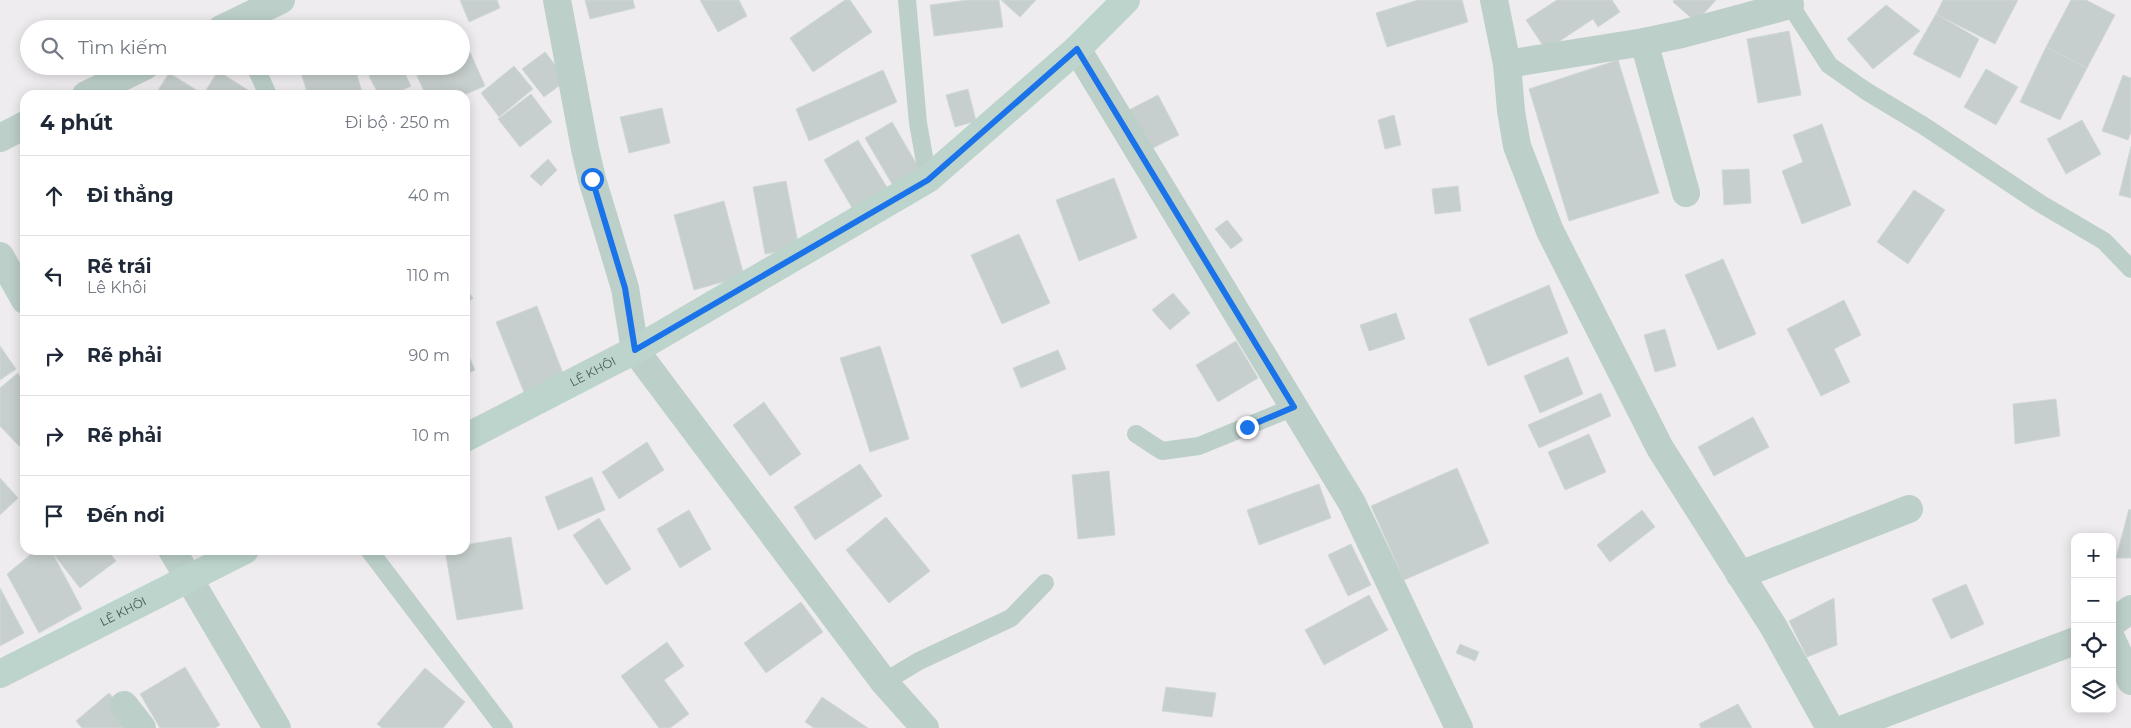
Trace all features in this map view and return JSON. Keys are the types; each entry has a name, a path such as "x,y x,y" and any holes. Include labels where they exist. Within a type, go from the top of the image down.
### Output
{"street":[{"path":"243,20 281,0"},
{"path":"556,0 587,157 625,288 635,350 884,682 925,728"},
{"name":"LÊ KHÔI","path":"470,435 635,350 928,180 1077,49 1126,0"},
{"path":"1494,0 1507,64 1511,111 1517,146 1550,231 1660,448 1773,626 1830,728"},
{"path":"1507,64 1682,34 1789,2"},
{"path":"1644,42 1686,193"},
{"path":"1077,49 1352,503 1460,728"},
{"path":"96,90 127,75"},
{"path":"0,138 20,128"},
{"path":"0,256 20,291"},
{"path":"1740,575 1909,508"},
{"path":"175,555 277,728"},
{"name":"LÊ KHÔI","path":"0,674 235,555"},
{"path":"2116,620 2131,609"},
{"path":"1846,728 2071,643"},
{"path":"2116,649 2131,682"},
{"path":"124,705 142,728"}],"lane":[{"path":"907,0 918,123 928,180"},
{"path":"1789,2 1829,65 1866,91 1924,126 2042,204 2104,241 2131,269"},
{"path":"259,75 266,90"},
{"path":"1136,434 1162,451 1199,446 1294,407"},
{"path":"373,555 504,728"},
{"path":"884,682 919,661 1011,618 1046,583"}],"building":[{"path":"460,0 497,0 500,8 470,22"},
{"path":"585,0 633,0 635,8 590,19"},
{"path":"700,0 739,0 747,16 718,32"},
{"path":"845,0 850,0 872,32 813,72 790,38"},
{"path":"968,0 999,0 1003,27 934,36 930,5"},
{"path":"1001,0 1036,0 1020,17"},
{"path":"1418,0 1462,0 1468,22 1387,47 1376,13"},
{"path":"1557,0 1612,0 1620,12 1598,27 1593,19 1546,50 1526,20"},
{"path":"1674,0 1716,0 1696,22 1673,2"},
{"path":"1943,0 2018,0 1995,44 1936,14"},
{"path":"2071,0 2086,0 2115,15 2087,68 2046,47"},
{"path":"1886,5 1920,31 1873,69 1847,39"},
{"path":"1936,14 1979,39 1960,78 1913,54"},
{"path":"1789,31 1801,95 1758,103 1747,39"},
{"path":"2046,47 2087,68 2060,120 2020,102"},
{"path":"470,52 485,86 470,92 470,90 424,90 417,76 470,75"},
{"path":"545,52 567,80 544,97 522,69"},
{"path":"1618,60 1659,193 1569,221 1529,89"},
{"path":"514,66 533,89 499,117 481,93"},
{"path":"1986,69 2018,87 1996,125 1964,107"},
{"path":"883,70 897,102 809,141 796,109"},
{"path":"168,75 172,75 196,90 158,90"},
{"path":"216,75 224,75 248,90 206,90"},
{"path":"302,75 357,75 362,90 306,90"},
{"path":"406,75 411,86 403,90 376,90 369,76"},
{"path":"2123,75 2131,78 2131,132 2128,140 2102,131"},
{"path":"968,89 976,121 955,127 946,95"},
{"path":"531,94 552,122 520,147 498,119"},
{"path":"1158,95 1179,135 1149,150 1129,110"},
{"path":"662,108 670,143 629,153 620,117"},
{"path":"1394,115 1401,145 1385,149 1378,120"},
{"path":"2082,120 2101,154 2066,174 2047,139"},
{"path":"892,122 926,180 899,196 865,138"},
{"path":"1822,124 1851,205 1802,224 1782,171 1803,162 1793,135"},
{"path":"858,140 896,202 861,223 824,160"},
{"path":"2131,146 2131,198 2119,195"},
{"path":"548,159 557,170 541,186 530,176"},
{"path":"1749,169 1751,203 1724,205 1722,170"},
{"path":"1114,178 1137,238 1079,261 1056,200"},
{"path":"786,181 799,248 765,254 753,187"},
{"path":"1458,186 1461,211 1435,214 1432,189"},
{"path":"1914,190 1945,210 1908,264 1877,242"},
{"path":"724,201 744,276 694,290 674,215"},
{"path":"1227,220 1243,240 1231,249 1215,229"},
{"path":"1019,234 1050,303 1002,324 971,255"},
{"path":"1723,259 1756,334 1718,350 1685,275"},
{"path":"1549,285 1568,333 1488,366 1469,319"},
{"path":"1173,293 1190,313 1170,330 1152,310"},
{"path":"1844,300 1861,335 1834,349 1850,382 1821,396 1787,329"},
{"path":"537,306 569,389 529,405 496,322"},
{"path":"1396,313 1405,339 1369,351 1360,325"},
{"path":"1665,329 1676,366 1655,372 1644,335"},
{"path":"1236,341 1258,378 1218,402 1196,365"},
{"path":"0,346 16,369 0,380"},
{"path":"880,346 909,439 870,452 840,358"},
{"path":"1058,350 1066,369 1021,388 1013,368"},
{"path":"1568,357 1583,394 1540,413 1524,376"},
{"path":"470,358 475,370 470,372"},
{"path":"18,373 20,378 19,446 0,426 0,388"},
{"path":"1601,393 1611,416 1539,448 1528,425"},
{"path":"2056,399 2060,436 2015,444 2013,404"},
{"path":"764,402 801,454 770,476 733,425"},
{"path":"1753,417 1769,447 1714,476 1698,447"},
{"path":"1589,434 1606,472 1565,490 1548,452"},
{"path":"647,442 664,470 619,499 602,472"},
{"path":"860,464 882,496 815,540 794,507"},
{"path":"1457,468 1489,543 1404,580 1371,506"},
{"path":"1109,471 1115,535 1078,539 1072,475"},
{"path":"592,477 605,510 558,530 545,497"},
{"path":"0,478 18,498 0,515"},
{"path":"1319,484 1331,518 1259,545 1247,510"},
{"path":"2129,509 2131,510 2131,558 2116,558"},
{"path":"689,510 711,549 680,568 657,529"},
{"path":"1642,510 1655,527 1610,562 1597,545"},
{"path":"886,517 930,571 889,603 846,550"},
{"path":"599,518 631,569 606,585 573,535"},
{"path":"511,537 523,609 457,620 446,555 470,555 470,544"},
{"path":"1351,544 1371,585 1348,596 1328,555"},
{"path":"30,555 54,555 82,609 39,633 7,574"},
{"path":"54,555 111,555 116,561 80,588"},
{"path":"1966,584 1984,624 1951,639 1932,599"},
{"path":"0,588 24,633 0,646"},
{"path":"1369,595 1388,630 1324,665 1305,630"},
{"path":"1834,598 1837,645 1807,657 1789,621"},
{"path":"801,602 823,632 766,673 744,643"},
{"path":"667,642 684,666 664,680 689,714 670,728 659,728 621,676"},
{"path":"1460,644 1479,652 1475,661 1456,653"},
{"path":"185,667 220,725 215,728 160,728 140,694"},
{"path":"425,668 465,702 443,728 382,728 377,724"},
{"path":"1166,687 1216,693 1212,717 1162,711"},
{"path":"109,693 139,728 82,728 76,721"},
{"path":"822,697 868,728 814,728 805,722"},
{"path":"1738,704 1752,728 1701,728 1699,724"}],"route":[{"path":"592,179 625,288 635,350 928,180 1077,49 1294,407 1247,427"}]}
